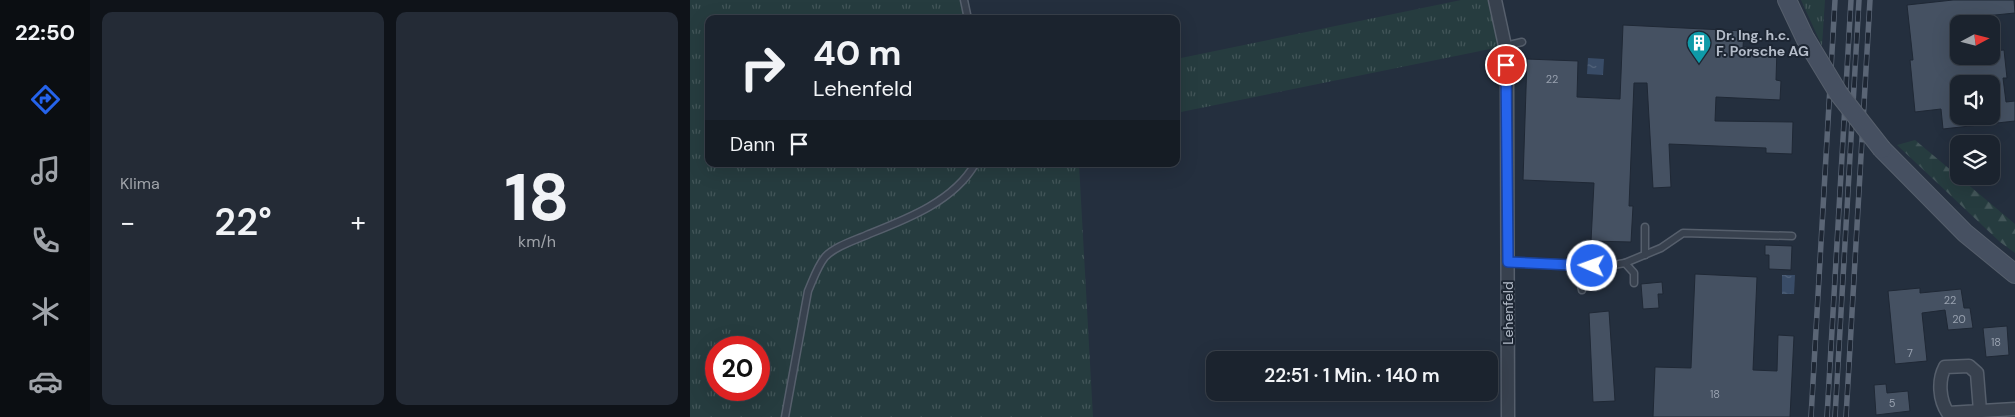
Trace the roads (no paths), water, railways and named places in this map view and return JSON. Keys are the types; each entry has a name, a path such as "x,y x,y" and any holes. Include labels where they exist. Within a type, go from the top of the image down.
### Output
{"main road":[{"path":"1788,0 1805,38 1839,94 1882,149 1966,233 2015,274"}],"street":[{"name":"Lehenfeld","path":"1494,0 1505,46 1508,417"},
{"path":"1980,411 1977,372 1968,366 1946,367 1940,376 1943,405 1948,412 1960,415 1980,411 2015,410"}],"lane":[{"path":"964,0 967,15"},
{"path":"1505,46 1522,42"},
{"path":"785,417 808,291 816,272 826,256 856,239 902,221 926,208 947,195 970,174 974,167"},
{"path":"1645,227 1645,255"},
{"path":"1508,262 1606,266 1625,263 1661,248 1683,233 1792,236"},
{"path":"1625,263 1634,273 1634,283"},
{"path":"1578,265 1582,290"}],"water":[{"path":"1588,58 1604,59 1603,75 1587,74"},
{"path":"1782,275 1795,275 1794,294 1782,294"}],"railway":[{"path":"1811,417 1835,0"},
{"path":"1827,417 1851,0"},
{"path":"1835,417 1859,0"},
{"path":"1846,417 1870,0"}],"place":[{"name":"Dr. Ing. h.c. F. Porsche AG","path":"1699,64"}]}
